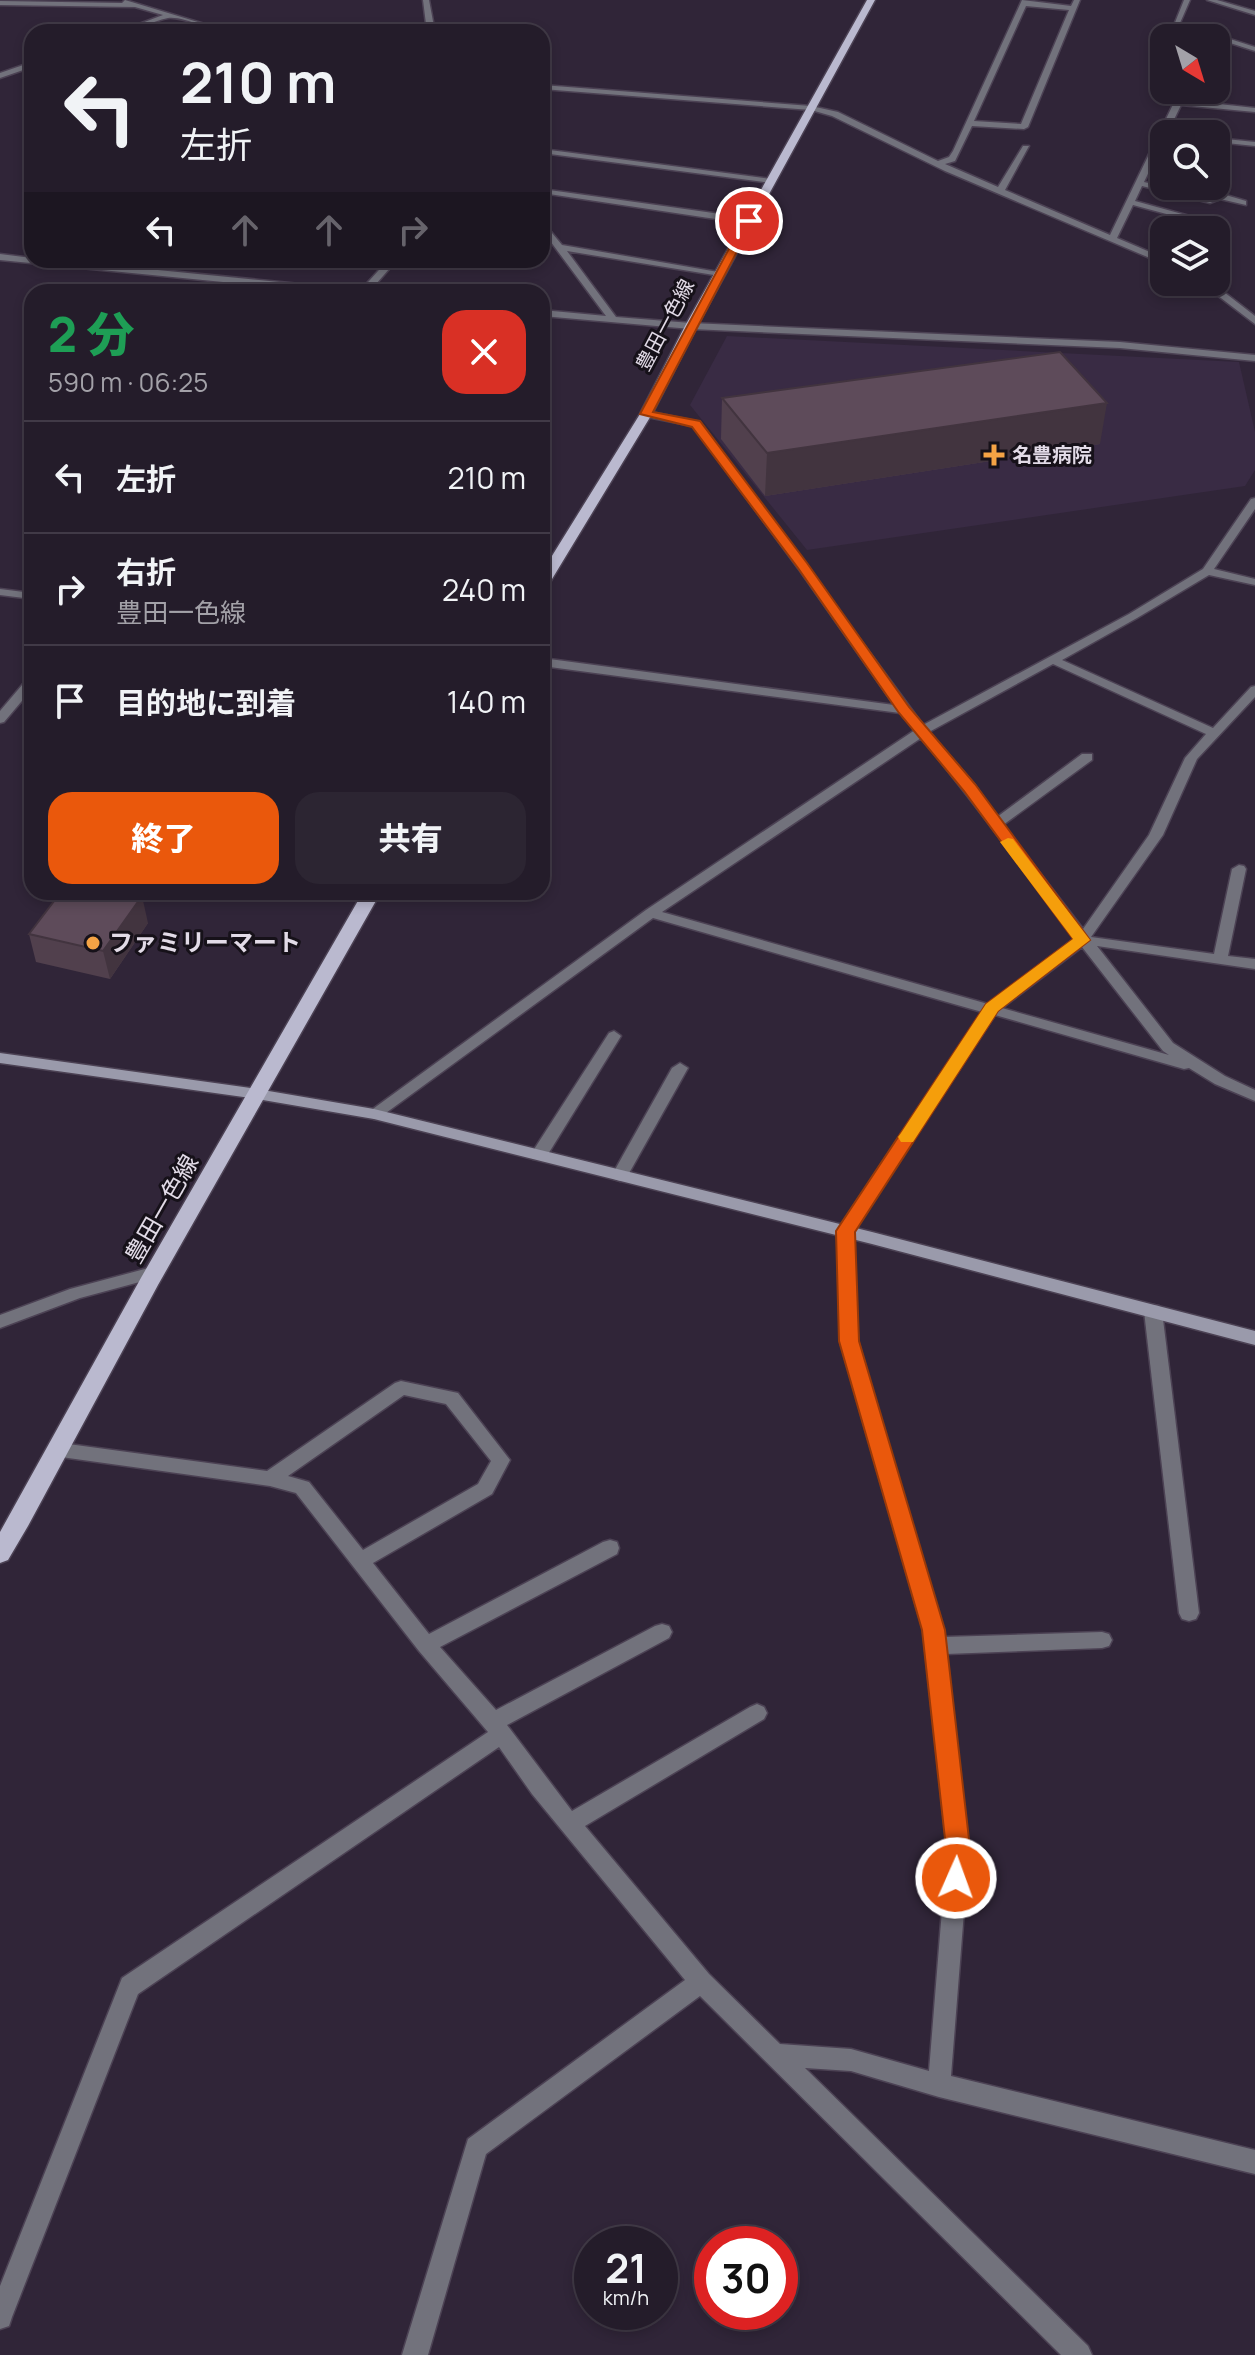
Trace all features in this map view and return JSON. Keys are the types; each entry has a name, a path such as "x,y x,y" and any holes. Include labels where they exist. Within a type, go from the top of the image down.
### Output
{"main road":[{"name":"豊田一色線","path":"550,571 646,414 691,326 871,0"},
{"name":"豊田一色線","path":"0,1553 61,1450 156,1272 368,900"}],"street":[{"path":"121,0 198,24"},
{"path":"426,0 430,24"},
{"path":"1176,24 1187,0"},
{"path":"1210,0 1255,13"},
{"path":"937,164 952,159 1025,2 1076,4 1024,127 970,123"},
{"path":"0,3 136,5"},
{"path":"145,24 168,16"},
{"path":"1230,42 1255,49"},
{"path":"0,76 24,67"},
{"path":"550,88 811,108 835,114 937,164 1150,255"},
{"path":"1197,104 1255,110"},
{"path":"1230,141 1255,144"},
{"path":"1000,191 1026,148"},
{"path":"550,152 771,181"},
{"path":"1112,239 1150,161"},
{"path":"1139,183 1210,200 1219,196 1243,203"},
{"path":"550,192 749,221"},
{"path":"1130,202 1184,216"},
{"path":"550,234 614,320"},
{"path":"560,247 720,273"},
{"path":"0,257 24,259"},
{"path":"110,268 271,284"},
{"path":"371,284 386,268"},
{"path":"1223,296 1255,321"},
{"path":"1240,309 1255,308"},
{"path":"550,314 691,326 1120,345 1255,358"},
{"path":"646,414 696,424 904,710 970,788 1082,940 1168,1047 1255,1096"},
{"path":"374,1114 651,913 922,731 1133,616 1207,571 1254,505"},
{"path":"1207,571 1255,582"},
{"path":"0,592 24,595"},
{"path":"1053,660 1216,734"},
{"path":"550,663 904,710"},
{"path":"0,719 24,690"},
{"path":"939,2085 958,1848 933,1630 849,1341 845,1231 992,1008 1082,940 1156,835 1191,758 1255,690"},
{"path":"995,824 1087,757"},
{"path":"1220,961 1239,869"},
{"path":"651,913 1204,1070"},
{"path":"1082,940 1255,964"},
{"path":"539,1155 614,1036"},
{"path":"0,1058 257,1094 374,1114 845,1231 1255,1338"},
{"path":"620,1175 680,1068"},
{"path":"0,1322 76,1293 156,1272"},
{"path":"1153,1311 1189,1613"},
{"path":"270,1479 401,1388 452,1398 501,1460 485,1489 360,1561"},
{"path":"61,1450 270,1479 302,1487 426,1645 498,1728 539,1787 701,1982 1079,2355"},
{"path":"426,1645 610,1548"},
{"path":"0,2317 130,1986 498,1728 662,1632"},
{"path":"935,1646 1102,1640"},
{"path":"570,1824 757,1713"},
{"path":"415,2355 476,2147 701,1982"},
{"path":"775,2055 851,2060 939,2085 1255,2162"}],"shaded area":[{"name":"名豊病院","path":"727,336 1239,362 1255,432 1255,470 1245,486 807,550 690,405"}],"building":[{"path":"1060,352 1107,403 767,453 722,398"},
{"path":"55,900 139,900 103,951 29,934"}],"slow traffic":[{"path":"907,1137 992,1008 1082,940 1008,842"}],"place":[{"name":"名豊病院","path":"994,455"},
{"name":"ファミリーマート","path":"93,943"}],"route":[{"path":"749,221 646,414 696,424 904,710 970,788 1082,940 992,1008 845,1231 849,1341 933,1630 958,1848 956,1878"}]}
